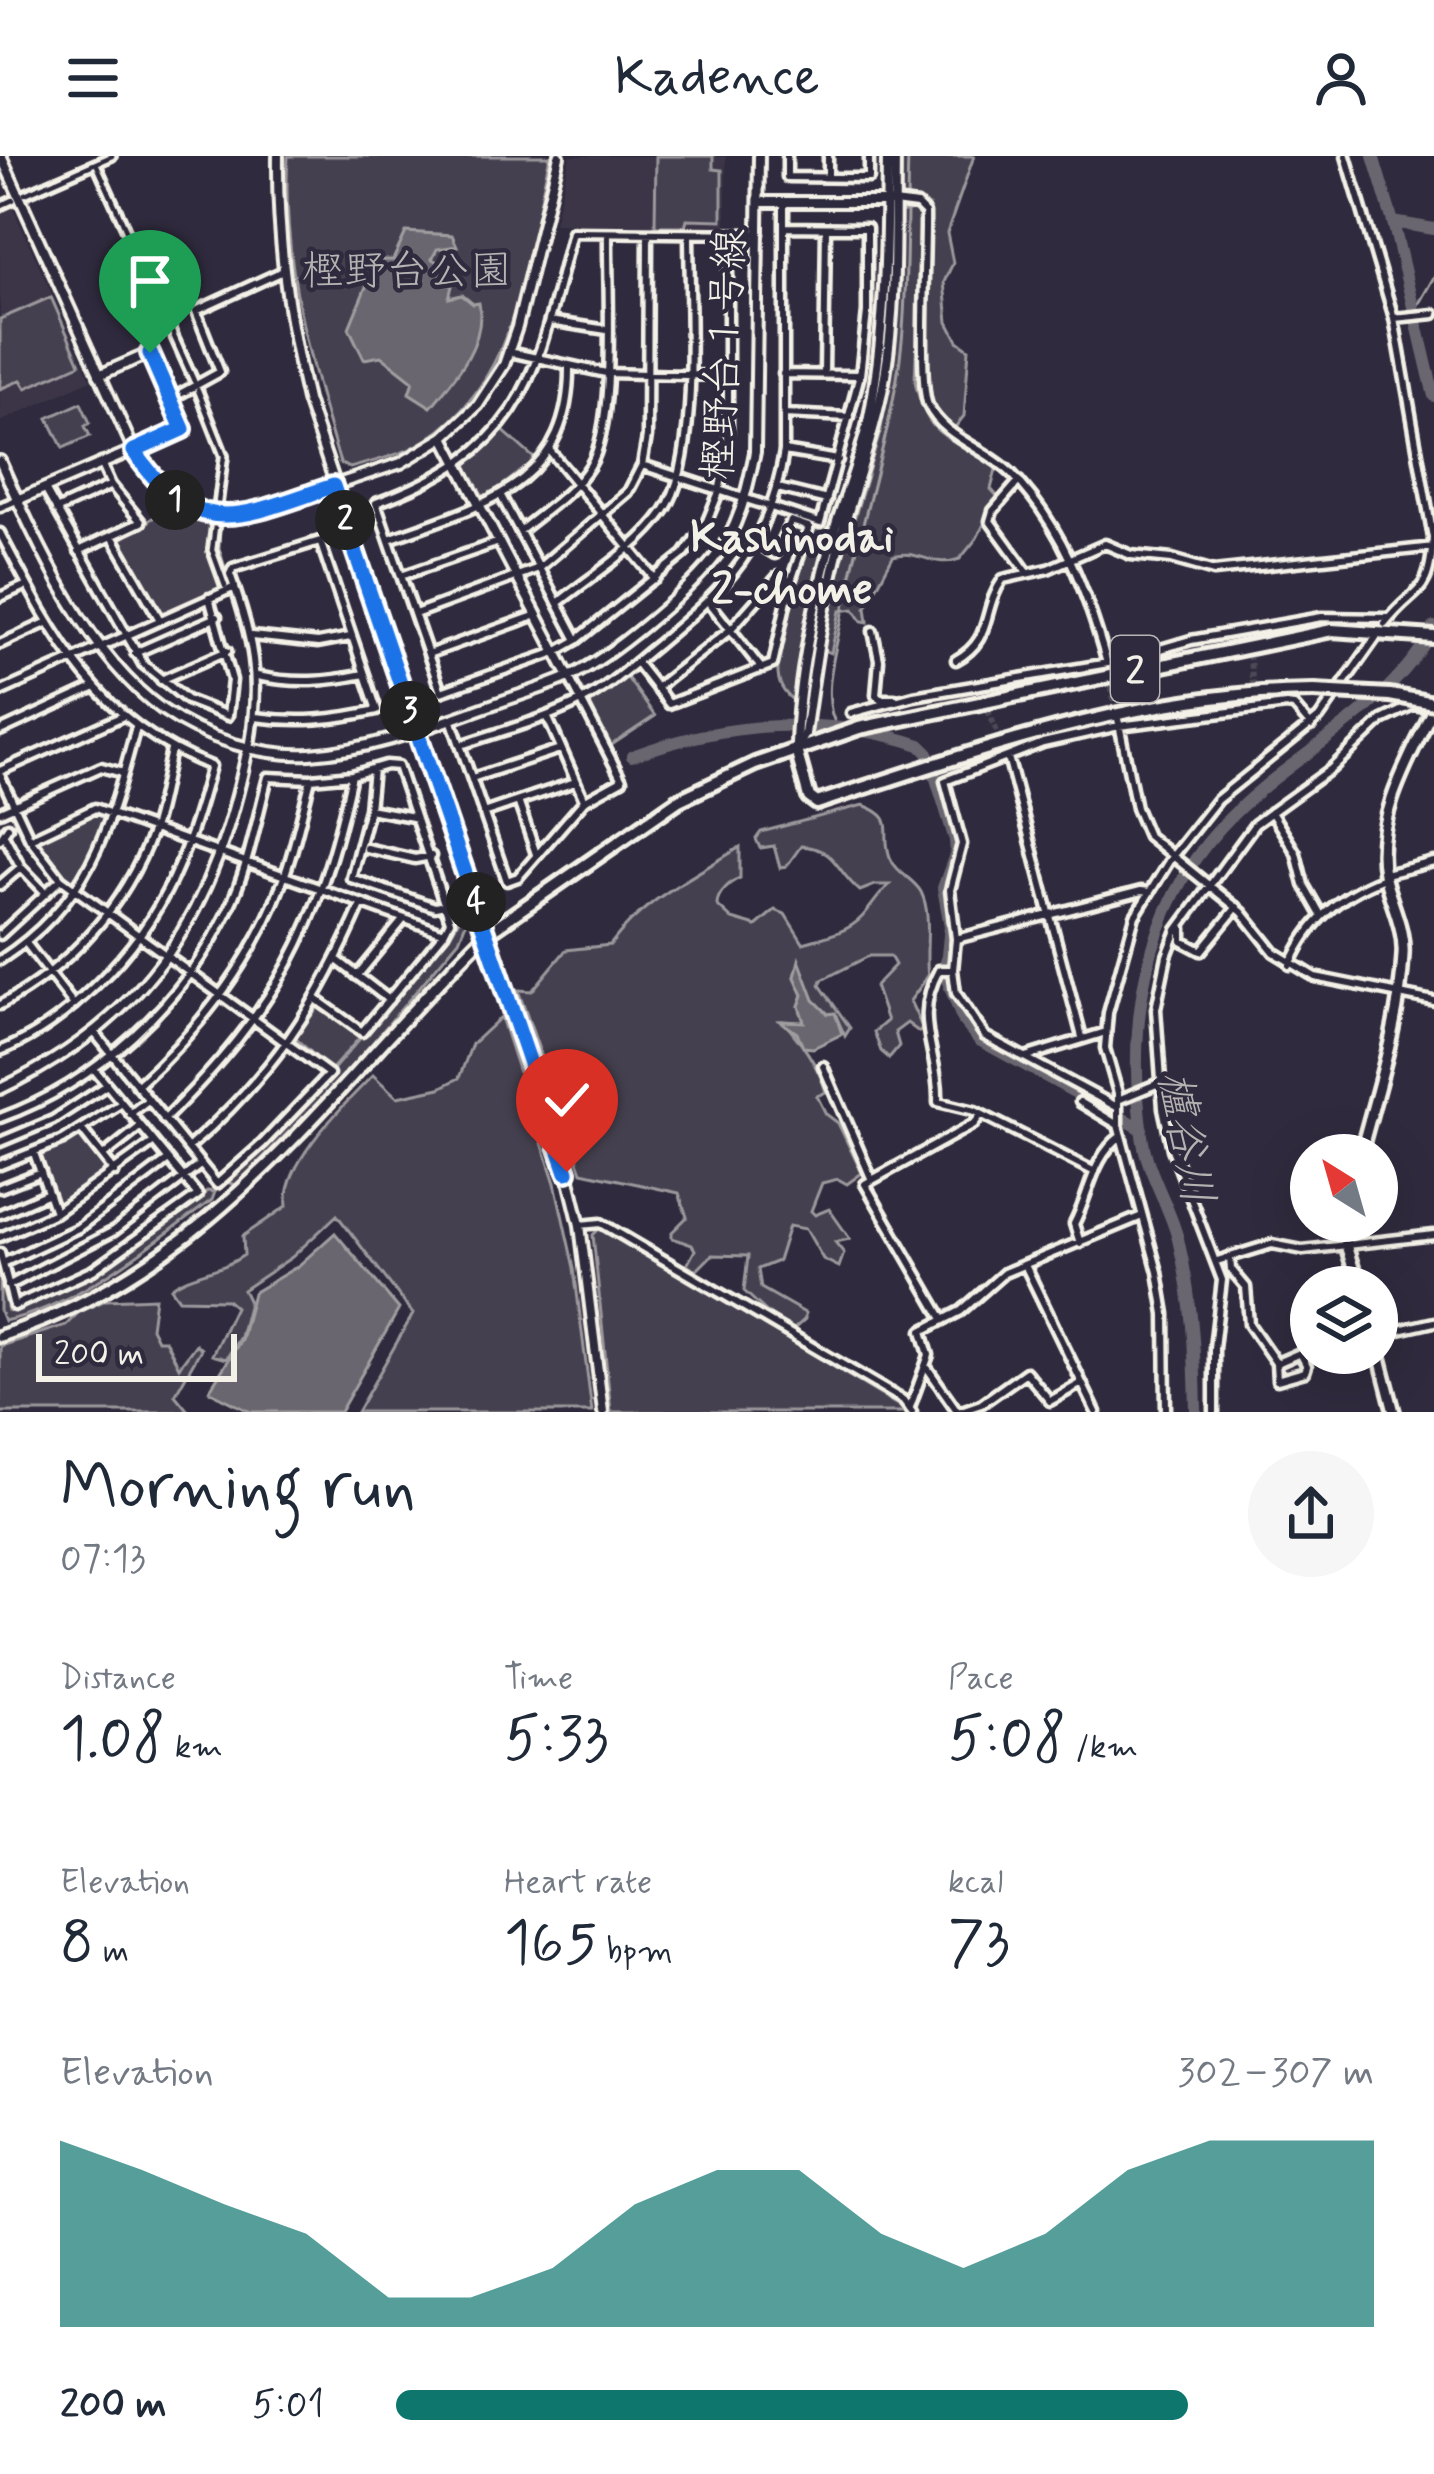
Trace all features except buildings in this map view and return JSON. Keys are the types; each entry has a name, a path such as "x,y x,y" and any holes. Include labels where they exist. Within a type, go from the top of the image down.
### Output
{"highway":[{"name":"2","path":"487,933 680,800 714,781 817,741 875,724 1332,630 1434,637"},
{"name":"2","path":"796,750 809,797 817,802 1108,714 1250,694 1314,691 1390,695 1434,706"}],"main road":[{"path":"1365,1134 1398,996 1404,950 1384,876 1385,826 1434,706"},
{"path":"0,1336 98,1297 156,1259 239,1193 323,1112 428,992 487,933"},
{"path":"1346,1245 1352,1266"},
{"path":"1384,1374 1394,1412"}],"street":[{"path":"2,156 134,451 171,498 188,508 223,516 250,514 401,463 444,437 478,406 508,352 559,156"},
{"path":"25,194 112,156"},
{"path":"278,156 283,271 307,400 546,1106 580,1226 602,1412"},
{"name":"樫野台１号線","path":"0,461 100,646 130,682 165,712 248,748 305,754 362,748 569,677 596,662 693,581 728,538 746,499 755,452 759,156"},
{"path":"787,156 787,177 869,178 869,156"},
{"path":"828,156 828,177"},
{"path":"796,750 833,568 885,377 898,203 891,156"},
{"path":"851,713 904,699 1120,661 1191,640 1247,634 1322,617 1387,621 1420,593 1433,547 1417,437 1394,318 1346,156"},
{"path":"96,163 194,381"},
{"path":"0,206 14,200"},
{"path":"759,202 898,203 917,205 925,213 929,408 946,428 982,448 1018,481 1072,559 1106,660"},
{"path":"461,745 582,701 709,602 757,543 778,488 784,451 784,203"},
{"path":"642,465 820,523 860,375 867,312 867,228 785,226"},
{"path":"824,374 826,228"},
{"path":"728,235 728,448 719,492 707,520 684,554 578,640 441,692 376,503 438,477 500,426 539,362 572,232 759,234"},
{"path":"520,531 577,484 592,464 605,429 608,233"},
{"path":"414,615 539,568 628,492 642,465 648,375 648,233"},
{"path":"558,603 628,547 665,510 679,478 687,437 689,234"},
{"path":"171,399 220,372 194,316 196,311 283,271"},
{"path":"1394,318 1434,314"},
{"path":"549,321 607,331"},
{"path":"508,352 606,373 727,376"},
{"path":"0,507 183,429 150,353 99,375"},
{"path":"389,539 501,496 550,452 569,403 569,367"},
{"path":"783,374 860,375"},
{"path":"0,1089 51,1065 133,997 198,909 221,856 255,717 257,676 252,636 212,550 224,455 198,390"},
{"path":"784,414 850,417"},
{"path":"444,437 622,780 584,802 518,877 507,881 451,719"},
{"path":"784,451 838,460"},
{"path":"550,452 655,579"},
{"path":"79,551 141,522 111,485 101,464"},
{"path":"1018,481 990,521 1028,572"},
{"path":"56,510 111,485"},
{"path":"44,488 135,653 187,700 228,716 232,680 209,598"},
{"path":"778,488 827,500"},
{"path":"501,496 578,640"},
{"path":"636,662 669,704 773,664 791,581 809,527 791,521 775,554 757,543"},
{"path":"0,533 4,551 93,688 136,727 171,750 211,766 189,844 141,938 74,1005 0,1051"},
{"path":"112,536 160,620"},
{"path":"230,586 233,568 320,541 377,710 294,722 255,717"},
{"path":"401,576 499,542"},
{"path":"956,660 971,652 984,636 999,583 1105,544 1143,558 1172,559 1214,571 1433,547"},
{"path":"656,688 731,629 778,576 791,581"},
{"path":"0,597 27,585"},
{"path":"0,692 230,586"},
{"path":"709,602 762,669"},
{"path":"428,654 537,615"},
{"path":"135,653 218,617"},
{"path":"0,644 48,622"},
{"path":"873,631 879,660 876,695 904,699"},
{"path":"252,636 318,643 351,636"},
{"path":"1166,1412 1165,1314 1120,1136 1105,1048 1108,1013 1135,916 1172,858 1217,800 1311,726 1377,636"},
{"path":"161,680 227,651"},
{"path":"257,676 292,683 364,674"},
{"path":"0,731 93,688"},
{"path":"1214,1412 1214,1348 1222,1280 1172,1149 1159,1083 1156,1009 1167,956 1183,922 1255,824 1330,769 1382,720 1413,705 1434,706"},
{"path":"1117,1104 985,1036 956,993 950,890 962,844 945,781 1043,743 1118,723 1256,706 1294,706 1311,726"},
{"path":"94,1032 217,1184 329,1074 61,879 30,838 0,773 123,716"},
{"path":"547,716 584,802"},
{"path":"1118,723 1141,823 1159,848 1237,908 1289,965 1315,977 1434,1000"},
{"path":"0,960 26,943 75,890 98,853 113,816 136,727"},
{"path":"472,778 561,748"},
{"path":"0,1005 50,974 108,913 135,872 153,829 171,750"},
{"path":"1008,757 1082,1037"},
{"path":"0,1118 43,1098 112,1054 190,974 229,909 268,777 310,779 398,766 450,921 362,1032 316,999"},
{"path":"0,812 101,767 123,773"},
{"path":"373,769 369,809 351,878 435,907 445,905"},
{"path":"164,1120 228,1054 284,976 321,892 352,775"},
{"path":"137,1086 221,997 252,949 284,878 310,779"},
{"path":"483,813 574,782"},
{"path":"518,801 537,856"},
{"path":"30,838 95,808 444,933"},
{"path":"369,809 415,817"},
{"path":"1271,812 1296,853 1304,884 1321,915"},
{"path":"8,827 2,838 46,893"},
{"path":"366,848 416,859 431,856"},
{"path":"1289,965 1321,915 1346,895 1384,876 1434,862"},
{"path":"0,885 21,867"},
{"path":"0,935 61,879"},
{"path":"956,939 1150,892"},
{"path":"187,1149 244,1096 288,1044 337,960 361,904"},
{"path":"1183,922 1182,941 1202,951 1237,908"},
{"path":"357,976 403,920"},
{"path":"26,943 74,1005"},
{"path":"337,960 389,1000"},
{"path":"952,970 939,970 934,980 925,1034 939,1077 938,1102 981,1114 1093,1171"},
{"path":"1024,1057 1106,1032"},
{"path":"823,1066 869,1182 944,1319"},
{"path":"0,1253 14,1306 123,1252 197,1196 93,1067"},
{"path":"1117,1104 1159,1083"},
{"path":"0,1142 53,1120 107,1084"},
{"path":"130,1114 148,1100"},
{"path":"1080,1102 1118,1125"},
{"path":"0,1165 82,1130 122,1103"},
{"path":"869,1182 974,1124 981,1114"},
{"path":"104,1156 141,1126"},
{"path":"82,1130 115,1172"},
{"path":"1081,1243 1074,1224 1091,1191 1093,1171 1120,1136"},
{"path":"0,1237 56,1214 154,1142"},
{"path":"34,1153 56,1214"},
{"path":"3,1263 78,1228 168,1160"},
{"path":"8,1286 114,1231 200,1165"},
{"path":"0,1188 41,1172"},
{"path":"0,1214 47,1193"},
{"path":"580,1226 602,1223 911,1410 927,1367 922,1331 961,1311 995,1279 1142,1216"},
{"path":"1217,1261 1272,1244 1303,1250 1434,1235"},
{"path":"1230,1258 1231,1269 1246,1287 1249,1324 1276,1364 1277,1380 1298,1374"},
{"path":"1025,1265 1096,1412"},
{"path":"1398,1330 1434,1322"},
{"path":"1276,1364 1290,1357"},
{"path":"927,1367 958,1412 981,1404 1026,1372 1050,1401 1082,1383"}],"shaded area":[{"path":"570,156 726,156 726,230 554,223"},
{"path":"12,206 91,380 0,422 0,212"},
{"path":"406,232 452,235 457,246 437,249 432,259 443,265 453,282 449,298 462,295 479,303 473,346 431,407 409,393 413,381 381,356 364,359 349,328 377,260 393,260"},
{"path":"799,960 814,1000 828,1014 835,1013 842,1034 813,1048 803,1047 797,1033 780,1021 804,1022 799,1006 803,995 795,977"},
{"path":"335,1233 399,1309 340,1412 251,1412 209,1391 241,1340 253,1293 298,1266"}],"green space":[{"name":"樫野台公園","path":"288,156 550,156 512,320 475,394 447,424 412,448 350,468 340,463 300,311 289,234"},
{"path":"656,156 713,156 713,169 722,170 722,220 687,219 685,226 655,226"},
{"path":"899,156 974,156 947,233 953,263 944,282 948,322 958,341 969,349 964,416 953,430 931,407 928,394 929,206 919,199 900,198"},
{"path":"913,210 921,214 922,221 915,381 921,402 944,436 997,466 991,489 998,497 960,559 941,562 910,554 893,556 866,607 868,622 854,609 840,611 831,653 823,650 837,576 881,429 895,350 900,213"},
{"path":"51,297 80,364 26,388 21,380 0,389 0,319"},
{"path":"81,403 90,436 63,448 48,418"},
{"path":"500,428 536,460 482,501 465,466"},
{"path":"166,509 220,527 219,548 229,581 165,614 158,612 118,541"},
{"path":"816,525 829,529 812,591 794,701 780,682 779,653"},
{"path":"626,676 655,716 610,746 590,709 592,699"},
{"path":"863,805 885,820 890,857 925,901 928,976 910,1001 923,1029 919,1032 907,1023 895,1032 899,1046 889,1058 881,1051 874,1032 887,1021 875,986 895,965 890,956 869,956 822,980 820,985 850,1028 845,1036 835,1014 828,1014 814,1000 799,963 795,977 803,995 799,1006 805,1023 783,1021 814,1063 826,1092 817,1096 826,1114 838,1123 862,1173 847,1184 838,1179 822,1183 811,1211 815,1215 829,1209 850,1239 835,1242 844,1253 839,1267 823,1259 806,1229 789,1226 778,1261 758,1269 761,1288 805,1313 794,1329 744,1291 748,1256 712,1255 696,1271 687,1265 695,1250 672,1238 687,1217 679,1193 582,1172 518,990 532,991 566,950 610,945 638,914 740,847 740,878 725,888 717,905 732,919 756,926 775,910 785,914 803,943 849,927 889,885 860,891 829,856 801,846 786,867 780,868 774,846 760,848 756,839 761,832"},
{"path":"92,813 108,818 95,851 75,884 70,884 35,844"},
{"path":"469,915 459,940 350,1070 236,1185 223,1181 283,1127 450,935 461,916"},
{"path":"320,1004 362,1035 331,1070 295,1038"},
{"path":"501,1017 555,1183 574,1268 592,1412 357,1412 413,1314 337,1215 292,1257 243,1290 249,1302 240,1337 226,1359 212,1355 235,1307 227,1300 179,1299 171,1288 244,1255 243,1236 287,1206 288,1189 304,1154 373,1075 397,1097 440,1088 459,1078 472,1044"},
{"path":"79,1134 108,1173 63,1205 56,1205 40,1162 42,1153"},
{"path":"207,1191 215,1192 212,1200 113,1271 59,1302 4,1321 0,1278 8,1310 36,1299 112,1259"},
{"path":"601,1227 905,1412 611,1412 593,1235"},
{"path":"155,1298 151,1328 157,1340 165,1340 179,1367 196,1344 201,1349 175,1395 189,1412 0,1412 0,1346 66,1325 78,1313 106,1300"}],"waterway":[{"path":"839,730 830,704 831,673 898,375 908,156"},
{"name":"櫨谷川","path":"1373,156 1434,396"},
{"path":"1393,222 1434,229"},
{"path":"1414,312 1434,277"},
{"name":"櫨谷川","path":"1196,1412 1183,1261 1144,1148 1138,1094 1140,1012 1158,933 1195,860 1221,827 1390,685 1434,627"},
{"path":"632,756 702,736 775,726 848,729 920,745 928,753 955,840 956,852 943,888 950,926 945,974 963,1021 979,1040 1142,1129"}],"tunnel":[{"path":"1247,636 1255,702"},
{"path":"1106,660 1117,716"},
{"path":"977,685 1008,757"}],"district":[{"name":"Kashinodai 2-chome","path":"792,561"}],"route":[{"path":"150,353 183,429 134,451 171,498 188,508 223,516 250,514 333,486 567,1172"}]}
